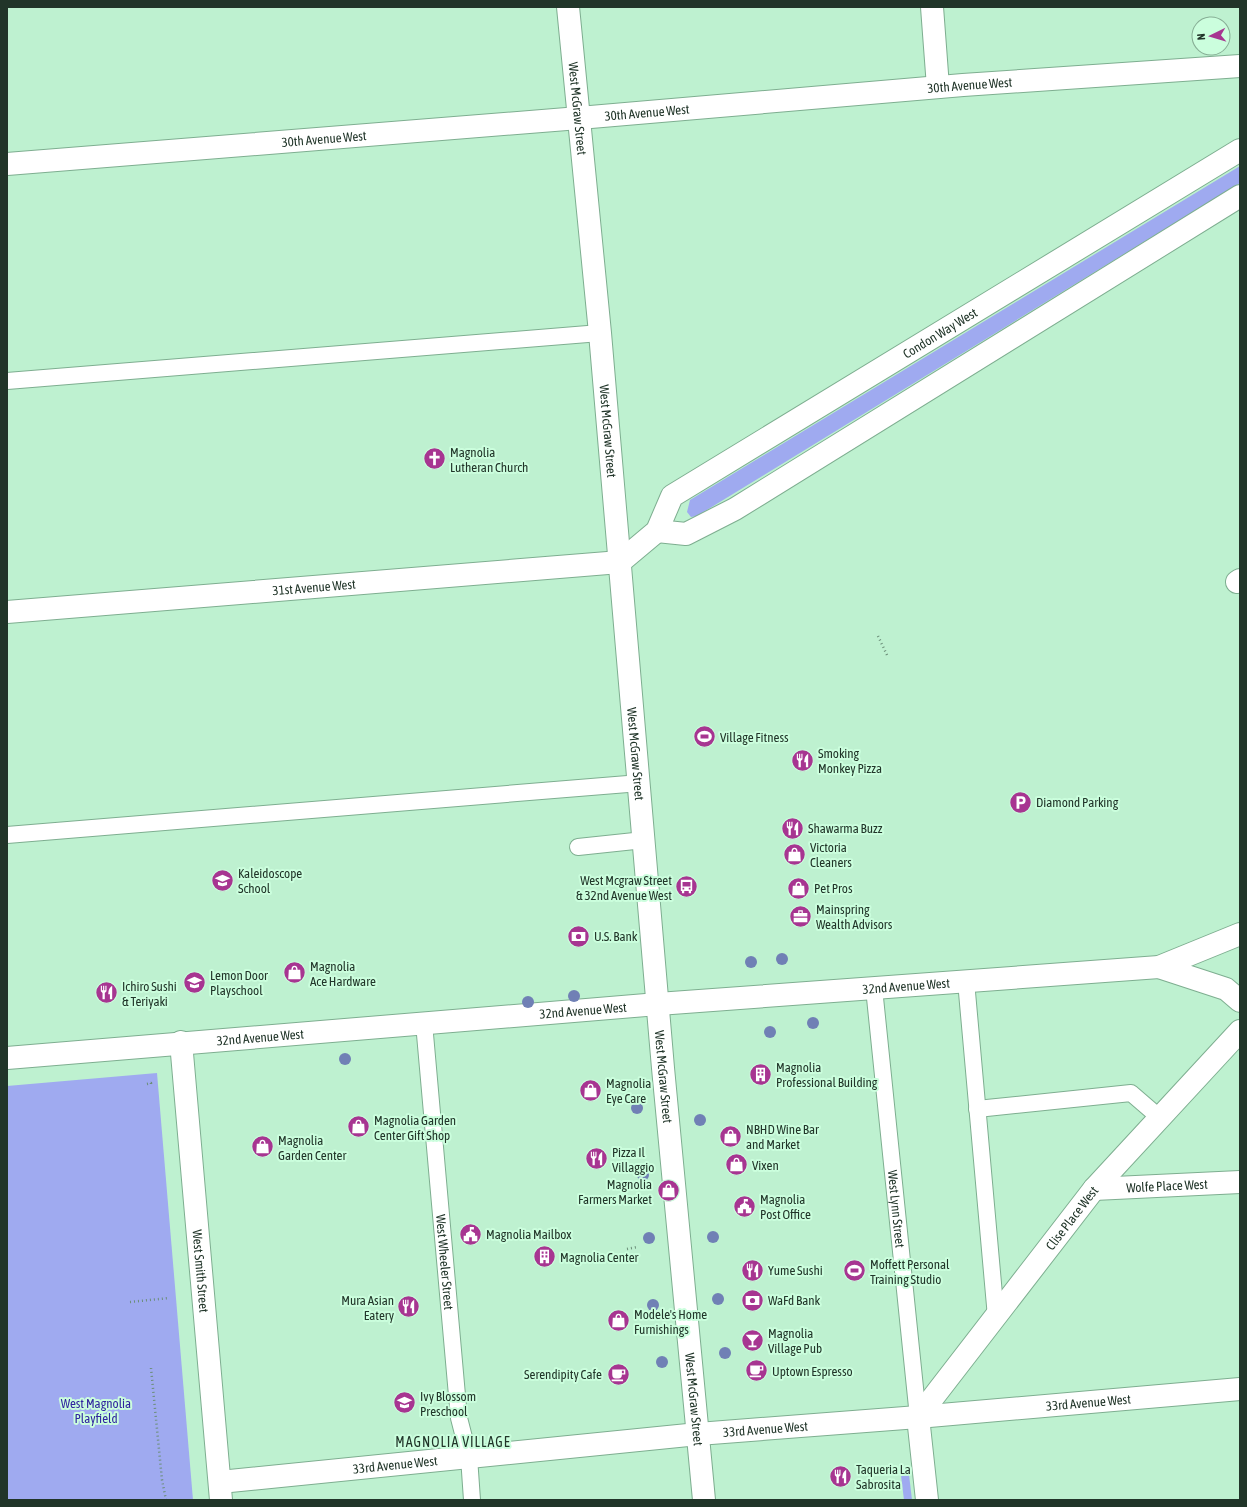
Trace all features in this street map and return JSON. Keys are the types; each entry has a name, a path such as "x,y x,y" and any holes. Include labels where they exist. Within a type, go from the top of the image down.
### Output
{"street":[{"name":"West McGraw Street","path":"568,7 600,333 658,1004 704,1500"},
{"path":"932,7 938,87"},
{"name":"30th Avenue West","path":"7,164 579,118 938,87 1240,66"},
{"name":"Condon Way West","path":"620,562 657,531 672,496 1240,150"},
{"path":"657,531 686,534 735,509 1240,196"},
{"name":"31st Avenue West","path":"7,612 620,562"},
{"name":"32nd Avenue West","path":"7,1058 181,1042 658,1004 1159,967 1240,934"},
{"name":"32nd Avenue West","path":"1159,967 1226,989 1240,1001"},
{"name":"Clise Place West","path":"918,1417 1094,1189 1240,1032"},
{"name":"West Smith Street","path":"181,1042 220,1491"},
{"name":"Wolfe Place West","path":"1094,1189 1240,1182"},
{"name":"33rd Avenue West","path":"220,1491 469,1457 698,1434 918,1417 1240,1389"},
{"name":"West Lynn Street","path":"918,1417 927,1500"}],"lane":[{"path":"7,381 600,333"},
{"path":"7,836 640,783"},
{"path":"578,847 644,840"},
{"path":"966,981 996,1317"},
{"name":"West Lynn Street","path":"874,988 918,1417"},
{"name":"West Wheeler Street","path":"424,1023 458,1410 469,1457 472,1500"},
{"path":"977,1109 1131,1093 1160,1118"}],"path":[{"path":"878,636 887,654"},
{"path":"147,1084 151,1083 151,1086"},
{"path":"627,1249 637,1247"},
{"path":"130,1302 169,1298"},
{"path":"152,1368 162,1480 166,1500"}],"green space":[{"path":"1240,166 1240,183 697,516 691,517 687,512 690,500"},
{"name":"West Magnolia Playfield","path":"157,1073 193,1500 7,1500 7,1086"},
{"path":"908,1466 912,1500 904,1500 900,1467"}],"place":[{"name":"Magnolia Lutheran Church","path":"434,459"},
{"name":"Village Fitness","path":"704,737"},
{"name":"Smoking Monkey Pizza","path":"803,760"},
{"name":"Diamond Parking","path":"1021,802"},
{"name":"Shawarma Buzz","path":"792,828"},
{"name":"Victoria Cleaners","path":"795,854"},
{"name":"Kaleidoscope School","path":"223,880"},
{"name":"West Mcgraw Street & 32nd Avenue West","path":"687,887"},
{"name":"Pet Pros","path":"799,888"},
{"name":"Mainspring Wealth Advisors","path":"800,916"},
{"name":"U.S. Bank","path":"578,936"},
{"name":"Magnolia Ace Hardware","path":"295,973"},
{"name":"Lemon Door Playschool","path":"194,982"},
{"name":"Ichiro Sushi & Teriyaki","path":"106,993"},
{"name":"Magnolia Professional Building","path":"761,1074"},
{"name":"Magnolia Eye Care","path":"590,1090"},
{"name":"Magnolia Garden Center Gift Shop","path":"359,1127"},
{"name":"NBHD Wine Bar and Market","path":"731,1136"},
{"name":"Magnolia Garden Center","path":"262,1147"},
{"name":"Pizza Il Villaggio","path":"596,1159"},
{"name":"Vixen","path":"737,1165"},
{"name":"Magnolia Farmers Market","path":"668,1191"},
{"name":"Magnolia Post Office","path":"744,1206"},
{"name":"Magnolia Mailbox","path":"471,1234"},
{"name":"Magnolia Center","path":"545,1257"},
{"name":"Yume Sushi","path":"752,1270"},
{"name":"Moffett Personal Training Studio","path":"855,1271"},
{"name":"WaFd Bank","path":"753,1300"},
{"name":"Mura Asian Eatery","path":"409,1307"},
{"name":"Modele's Home Furnishings","path":"619,1321"},
{"name":"Magnolia Village Pub","path":"753,1340"},
{"name":"Uptown Espresso","path":"757,1371"},
{"name":"Serendipity Cafe","path":"618,1374"},
{"name":"Ivy Blossom Preschool","path":"405,1403"},
{"name":"Taqueria La Sabrosita","path":"841,1476"}],"district":[{"name":"MAGNOLIA VILLAGE","path":"453,1442"}]}
